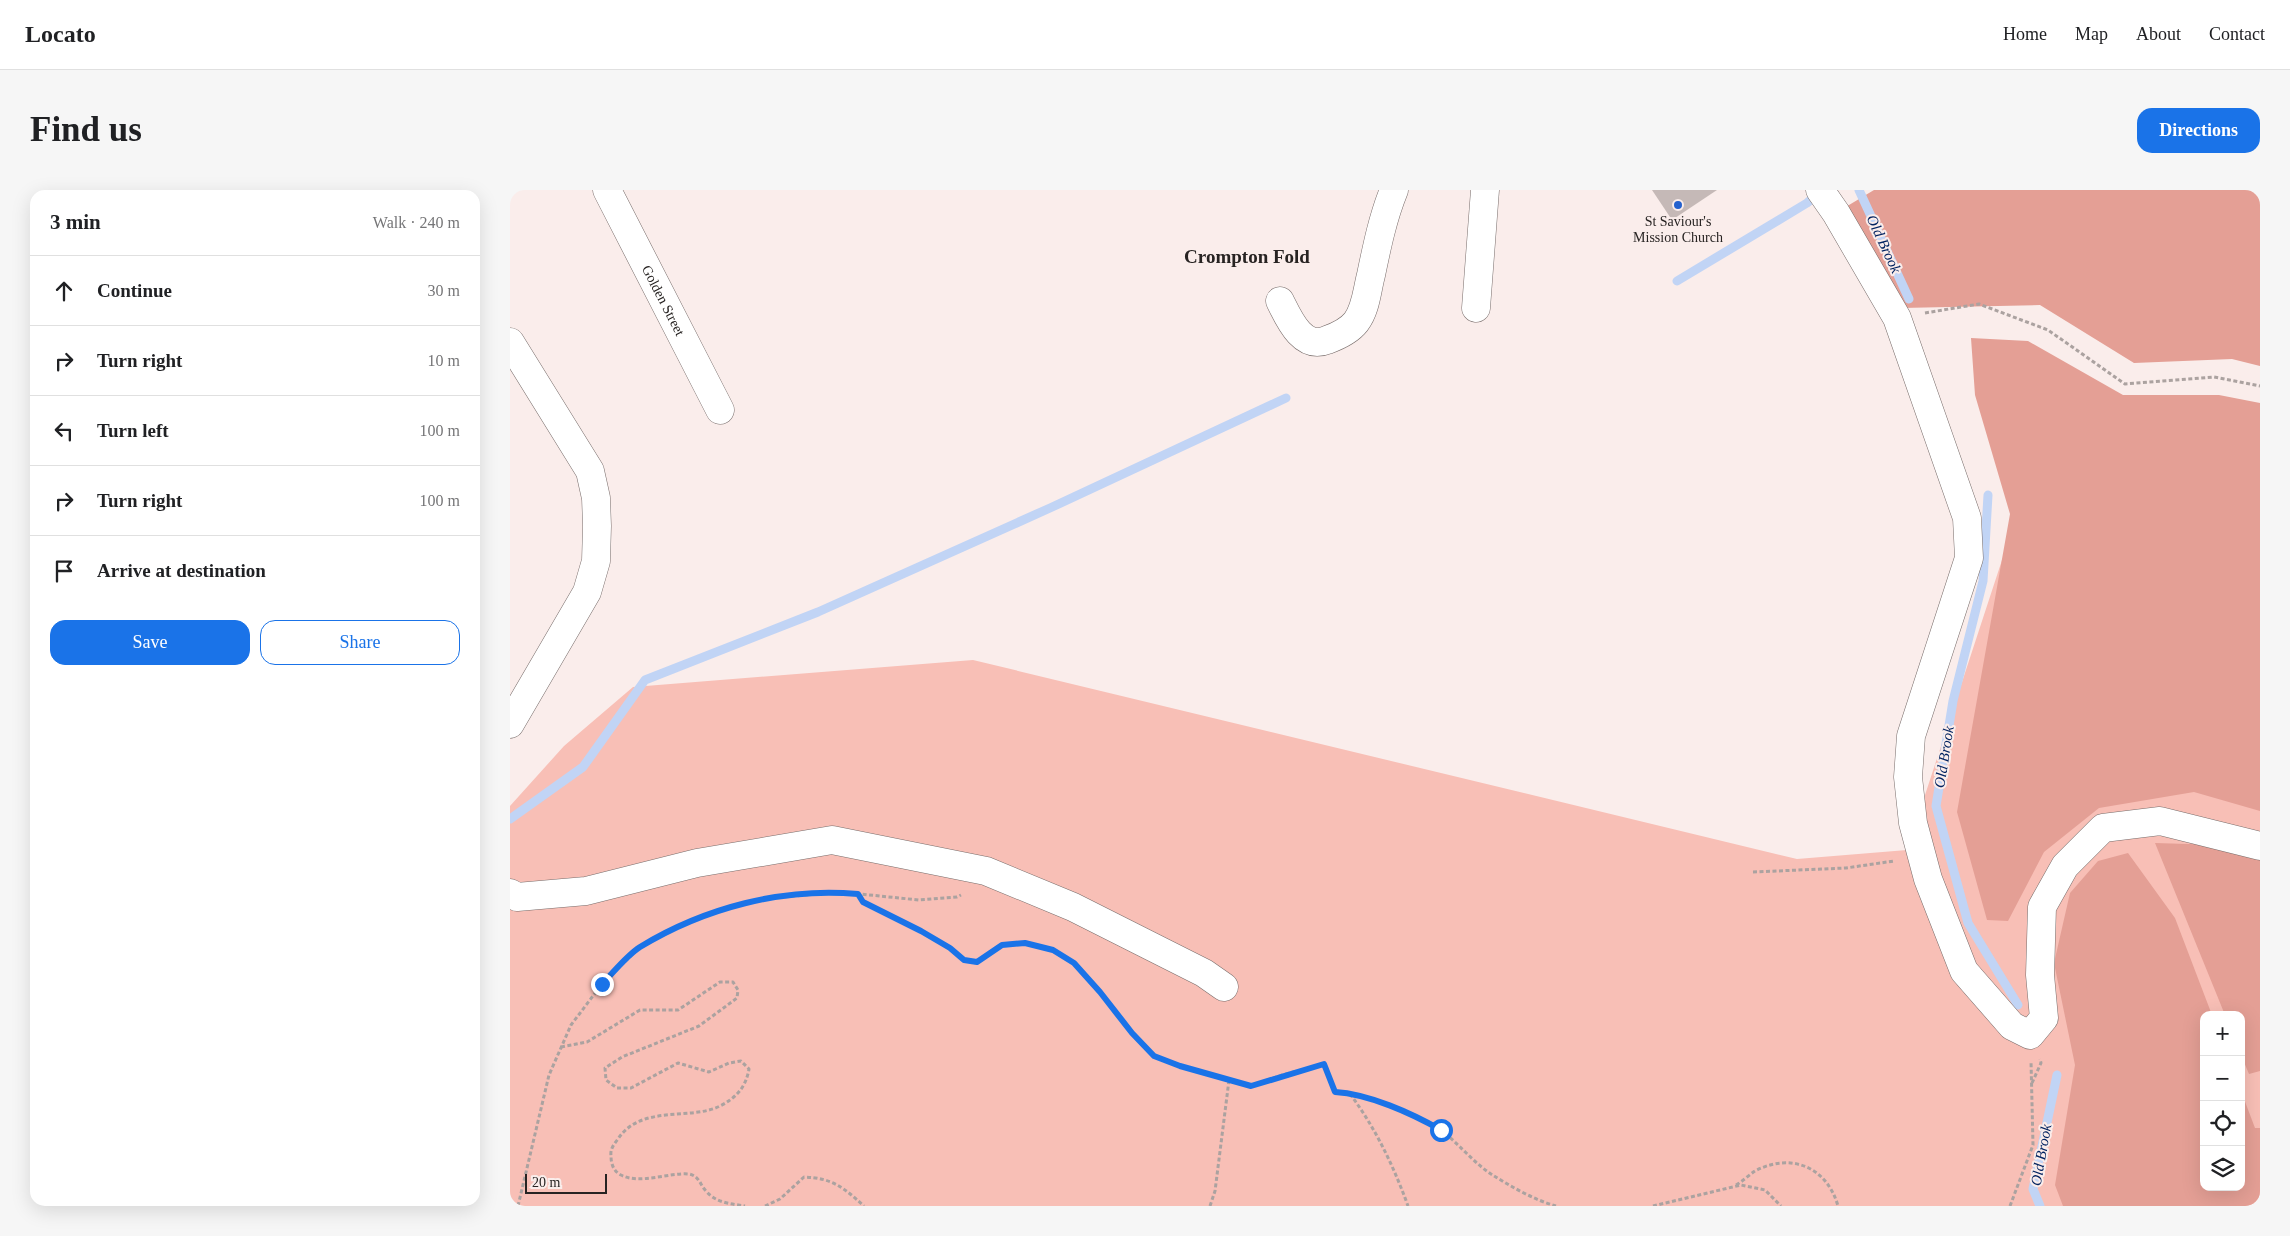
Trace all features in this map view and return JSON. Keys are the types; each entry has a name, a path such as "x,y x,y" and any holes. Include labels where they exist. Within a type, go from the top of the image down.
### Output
{"street":[{"name":"Golden Street","path":"607,190 720,410"},
{"path":"1280,301 1299,335 1311,341 1324,342 1340,335 1356,322 1363,309 1378,241 1394,190"},
{"path":"1476,308 1485,190"},
{"path":"1825,197 1897,318 1968,518 1969,558 1911,736 1908,777 1914,823 1928,879 1964,971 2012,1026 2030,1035 2044,1018 2040,975 2042,907 2064,866 2103,828 2160,821 2260,846"},
{"path":"510,342 590,471 596,498 597,526 596,561 587,592 510,724"},
{"path":"510,893 517,897 586,891 697,863 832,840 986,871 1073,907 1204,973 1224,987"}],"path":[{"path":"1897,318 1979,304 2048,330 2125,384 2214,378 2260,386"},
{"path":"1753,872 1846,868 1897,861"},
{"path":"518,1206 549,1075 571,1025 602,984 639,948 694,920 759,899 840,892 919,900 956,898 979,884 986,871"},
{"path":"858,894 863,902 921,931 950,948 964,960 977,962 1002,945 1025,943 1053,950 1074,963 1100,992 1132,1033 1154,1056 1180,1066 1251,1086 1324,1064 1335,1092 1349,1093 1419,1117 1441,1130 1490,1174 1546,1203 1556,1206"},
{"path":"561,1047 587,1042 640,1010 678,1010 720,982 733,982 738,990 737,998 699,1026 622,1056 605,1068 606,1080 617,1088 631,1088 678,1062 710,1072 729,1063 742,1061 749,1069 747,1081 739,1094 719,1107 672,1113 639,1121 620,1136 610,1150 611,1165 621,1175 645,1179 689,1174 699,1179 707,1193 719,1200 725,1203 745,1206"},
{"path":"2010,1206 2033,1145 2030,1035"},
{"path":"1210,1206 1215,1191 1229,1080"},
{"path":"1349,1093 1364,1112 1402,1188 1408,1206"},
{"path":"1735,1186 1756,1171 1778,1163 1801,1164 1816,1171 1826,1182 1838,1206"},
{"path":"765,1206 780,1199 804,1177 821,1178 840,1186 864,1206"},
{"path":"1653,1206 1741,1185 1765,1190 1781,1206"}],"shaded area":[{"path":"1874,190 2260,190 2260,366 2232,359 2134,363 2040,305 1901,308 1844,208"},
{"path":"1971,338 2028,341 2123,395 2219,395 2260,403 2260,811 2194,792 2099,808 2044,852 2008,921 1987,920 1957,812 2010,514 1975,395"},
{"path":"2260,542 2260,1206 510,1206 510,806 564,746 633,687 973,660 1797,859 1907,850 2002,560"},
{"path":"2155,843 2220,845 2260,858 2260,1071 2249,1074 2245,1064 2245,1011 2223,1011"},
{"path":"2128,853 2175,918 2210,1011 2200,1011 2200,1191 2245,1191 2245,1102 2255,1128 2260,1128 2260,1206 2063,1206 2055,1185 2075,1065 2054,963 2070,893 2098,861"}],"building":[{"name":"St Saviour's Mission Church","path":"1652,190 1717,190 1672,220"}],"waterway":[{"name":"Old Brook","path":"1859,190 1909,299"},
{"path":"1677,281 1807,203 1819,193"},
{"path":"510,819 583,767 645,680 818,612 1050,508 1286,398"},
{"name":"Old Brook","path":"1988,495 1983,581 1953,701 1936,806 1968,923 2018,1005"},
{"name":"Old Brook","path":"2040,1206 2033,1189 2057,1075"}],"place":[{"name":"St Saviour's Mission Church","path":"1678,205"}],"district":[{"name":"Crompton Fold","path":"1247,256"}],"route":[{"path":"602,984 639,948 694,920 759,899 840,892 858,894 863,902 921,931 950,948 964,960 977,962 990,955 1002,945 1025,943 1053,950 1074,963 1100,992 1132,1033 1154,1056 1180,1066 1251,1086 1282,1075 1324,1064 1335,1092 1349,1093 1419,1117 1441,1130"}]}
